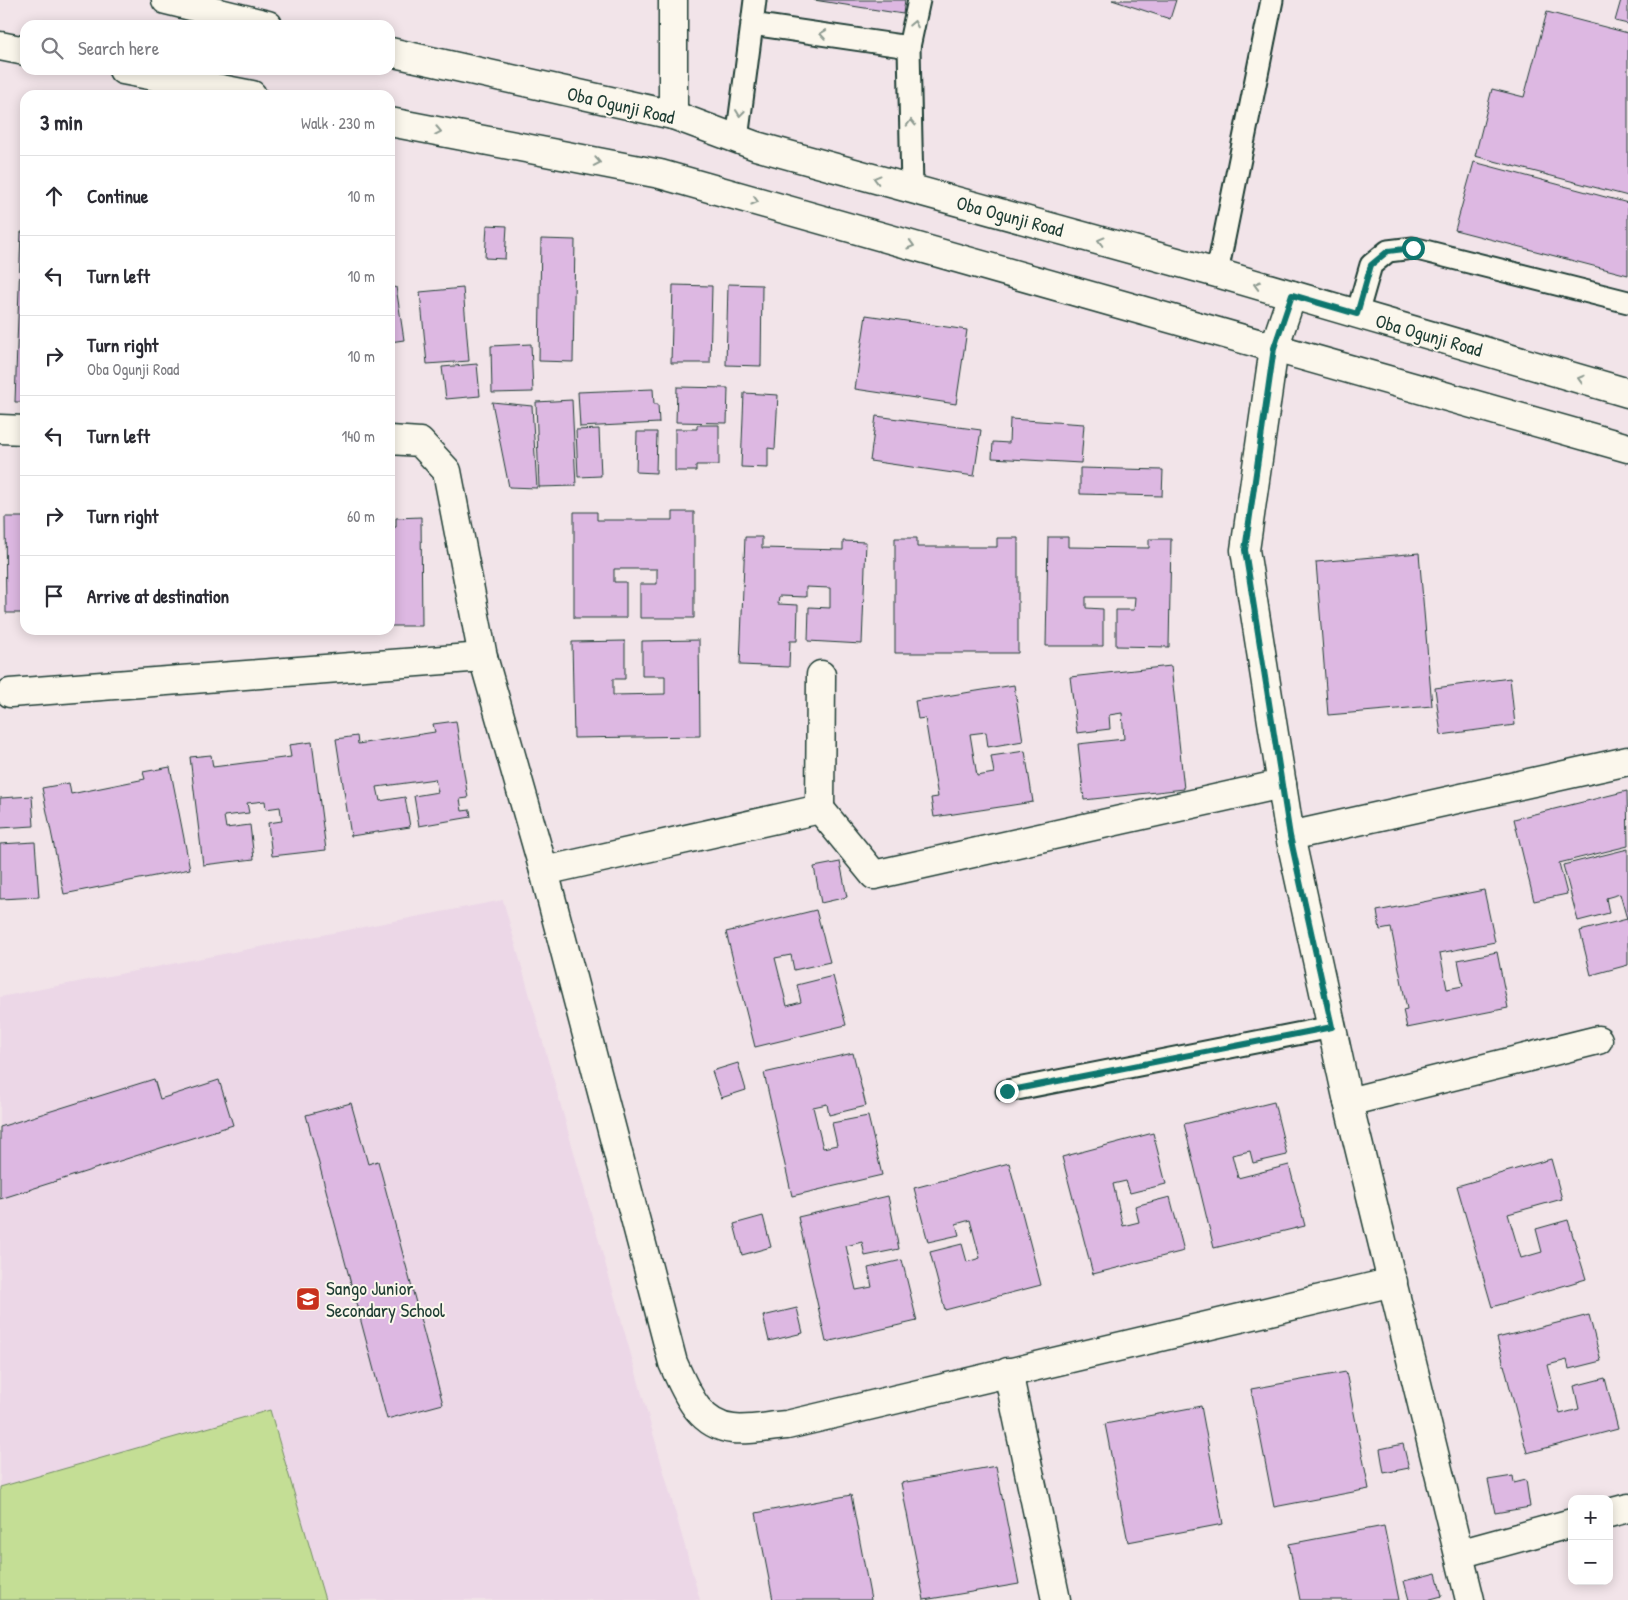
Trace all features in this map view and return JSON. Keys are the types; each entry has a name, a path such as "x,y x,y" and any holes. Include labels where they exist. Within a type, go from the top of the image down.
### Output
{"street":[{"path":"166,0 248,20"},
{"path":"673,0 673,115"},
{"path":"0,46 20,50"},
{"name":"Oba Ogunji Road","path":"395,53 673,115 737,139 1292,295 1628,393"},
{"path":"149,75 226,90"},
{"path":"395,123 660,174 1628,448"},
{"path":"1292,295 1274,348 1245,550 1290,836 1348,1102 1470,1600"},
{"path":"0,430 20,430"},
{"path":"395,440 420,442 447,471 483,657 544,871 673,1363 691,1400 706,1419 732,1429 787,1425 1393,1282"},
{"path":"10,693 483,657"},
{"path":"822,674 820,809 874,875 1282,784"},
{"path":"1290,836 1628,761"},
{"path":"544,871 820,809"},
{"path":"1348,1102 1598,1040"},
{"path":"1008,1372 1056,1600"},
{"path":"1613,1512 1628,1508"},
{"path":"1459,1554 1568,1524"}],"lane":[{"path":"737,139 755,0"},
{"path":"912,189 910,47 919,0"},
{"path":"1217,274 1272,0"},
{"path":"752,24 910,47"},
{"path":"1357,314 1371,265 1388,251 1413,248 1628,302"},
{"path":"1007,1091 1332,1027"}],"shaded area":[{"name":"Sango Junior Secondary School","path":"503,900 700,1600 0,1600 0,997"}],"green space":[{"path":"270,1410 325,1600 0,1600 0,1487"}],"building":[{"path":"814,0 905,0 903,14"},
{"path":"1112,0 1176,0 1170,19"},
{"path":"1621,0 1628,0 1628,24 1615,21"},
{"path":"1547,12 1628,33 1628,196 1475,156 1492,89 1524,97"},
{"path":"1474,162 1628,203 1628,275 1455,230"},
{"path":"487,225 507,226 505,259 485,258"},
{"path":"541,239 575,240 573,362 539,361"},
{"path":"20,260 20,402 15,402"},
{"path":"728,284 762,285 761,366 726,365"},
{"path":"673,285 712,286 710,363 671,363"},
{"path":"395,287 404,340 395,341"},
{"path":"463,288 469,361 427,364 420,292"},
{"path":"866,315 967,330 956,404 855,389"},
{"path":"531,344 533,392 492,393 491,346"},
{"path":"477,364 480,396 446,399 442,367"},
{"path":"677,387 728,388 727,423 676,422"},
{"path":"653,389 654,404 658,404 659,423 580,427 578,392"},
{"path":"744,393 778,395 775,449 768,448 768,468 741,467"},
{"path":"572,400 576,486 539,487 536,402"},
{"path":"492,402 532,406 537,488 509,487"},
{"path":"876,416 981,430 974,476 870,461"},
{"path":"1010,419 1084,424 1081,463 992,458 993,442 1009,443"},
{"path":"697,425 719,425 719,465 696,465 696,471 675,471 675,429 697,429"},
{"path":"599,429 601,476 578,477 576,430"},
{"path":"637,432 657,432 656,473 636,472"},
{"path":"1080,468 1163,470 1162,496 1080,494"},
{"path":"574,512 597,512 597,520 673,520 673,512 694,512 694,618 640,618 640,584 657,584 657,569 614,569 614,582 626,582 626,618 574,618"},
{"path":"5,517 20,517 20,613 6,613"},
{"path":"421,517 422,626 395,626 396,518"},
{"path":"745,537 762,537 762,548 843,550 843,541 866,542 862,644 808,641 809,607 830,608 830,588 806,587 806,597 779,596 778,604 798,605 797,641 790,641 789,667 740,665"},
{"path":"1048,537 1068,537 1068,547 1149,548 1149,539 1171,539 1169,647 1116,646 1116,610 1134,610 1135,597 1086,597 1086,608 1103,609 1103,646 1046,646"},
{"path":"895,538 917,538 917,547 997,547 997,538 1018,538 1018,653 895,653"},
{"path":"1419,553 1432,706 1328,715 1316,562"},
{"path":"699,640 700,736 574,738 572,642 625,641 625,679 613,679 613,695 665,694 665,676 642,676 642,641"},
{"path":"1171,666 1184,789 1084,800 1078,744 1124,739 1122,713 1109,715 1110,729 1077,733 1070,677"},
{"path":"1510,678 1515,725 1441,735 1435,688"},
{"path":"1014,685 1023,741 988,747 986,732 970,734 977,776 994,773 991,756 1025,751 1033,802 934,817 931,798 938,797 925,718 918,719 915,701"},
{"path":"456,721 468,798 460,799 462,811 470,810 471,817 419,826 414,796 438,792 435,779 377,787 380,801 405,797 410,827 351,836 336,739 357,736 358,744 435,732 433,724"},
{"path":"312,742 326,850 272,856 268,823 282,821 280,807 266,809 265,801 247,803 249,813 224,816 226,828 250,825 254,859 203,865 190,757 211,755 213,767 291,757 289,745"},
{"path":"170,767 190,869 64,894 42,788 69,783 71,794 145,779 143,772"},
{"path":"1627,791 1628,846 1559,863 1567,894 1534,901 1514,819"},
{"path":"32,796 34,826 0,828 0,798"},
{"path":"35,842 39,897 0,899 0,844"},
{"path":"1628,849 1628,965 1591,975 1580,931 1627,919 1620,894 1606,898 1609,913 1578,921 1563,865"},
{"path":"840,862 847,897 821,903 814,867"},
{"path":"1484,890 1495,942 1440,953 1447,989 1463,986 1458,960 1497,952 1508,1008 1407,1028 1403,1010 1407,1009 1391,928 1380,930 1377,911"},
{"path":"816,910 830,962 794,970 791,955 775,958 787,1006 801,1002 797,985 833,976 846,1025 755,1047 726,932"},
{"path":"853,1053 866,1106 829,1115 827,1104 813,1107 823,1148 837,1145 832,1123 868,1116 882,1175 792,1196 764,1073"},
{"path":"738,1063 746,1090 721,1098 712,1071"},
{"path":"154,1079 160,1099 219,1080 233,1125 0,1199 0,1127"},
{"path":"1274,1102 1287,1155 1253,1163 1250,1151 1232,1155 1238,1178 1289,1165 1305,1226 1214,1248 1184,1124"},
{"path":"351,1103 368,1164 378,1161 443,1404 387,1419 306,1115"},
{"path":"1153,1133 1166,1184 1130,1193 1126,1181 1113,1184 1123,1226 1139,1222 1135,1206 1170,1197 1184,1251 1093,1274 1062,1157"},
{"path":"1551,1159 1562,1199 1508,1214 1521,1258 1542,1252 1536,1229 1568,1220 1586,1279 1492,1307 1457,1186"},
{"path":"1009,1163 1041,1285 945,1310 930,1252 962,1244 967,1262 980,1258 970,1220 956,1224 959,1235 928,1242 914,1188"},
{"path":"888,1196 899,1249 865,1256 862,1242 846,1246 856,1290 872,1287 868,1268 902,1260 917,1321 826,1342 798,1217"},
{"path":"763,1216 771,1247 742,1255 734,1224"},
{"path":"797,1308 803,1333 769,1341 763,1316"},
{"path":"1589,1315 1601,1361 1569,1369 1567,1360 1548,1365 1560,1414 1579,1409 1574,1386 1605,1378 1618,1429 1527,1453 1497,1338"},
{"path":"1346,1372 1369,1489 1274,1507 1251,1389"},
{"path":"1201,1406 1223,1524 1128,1542 1105,1424"},
{"path":"1403,1444 1409,1468 1384,1473 1380,1449"},
{"path":"996,1466 1019,1584 924,1600 901,1483"},
{"path":"1513,1476 1514,1483 1526,1480 1530,1507 1495,1513 1488,1480"},
{"path":"851,1495 871,1600 773,1600 756,1513"},
{"path":"1384,1526 1399,1600 1300,1600 1289,1544"},
{"path":"1436,1573 1442,1596 1427,1600 1409,1600 1404,1581"}],"place":[{"name":"Sango Junior Secondary School","path":"308,1299"}],"route":[{"path":"1007,1091 1332,1027 1290,836 1245,550 1274,348 1292,295 1357,314 1371,265 1388,251 1413,248"}]}
